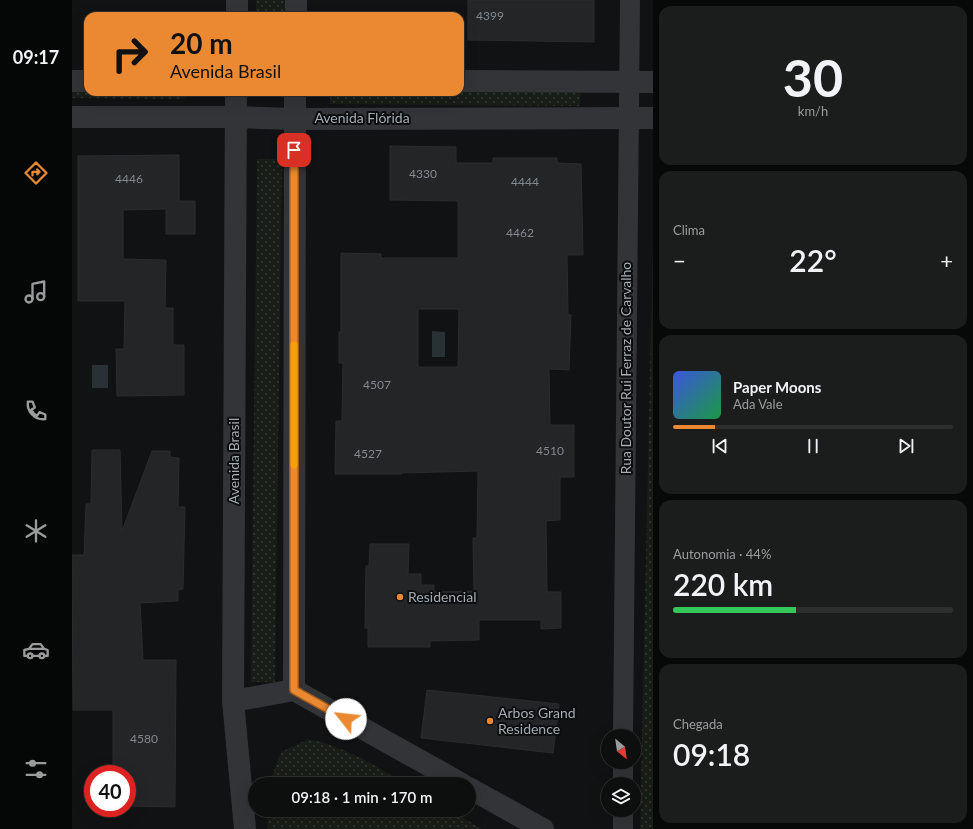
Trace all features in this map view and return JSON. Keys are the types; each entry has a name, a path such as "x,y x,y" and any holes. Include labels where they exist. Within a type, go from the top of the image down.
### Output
{"street":[{"path":"237,0 237,12"},
{"path":"296,0 296,12"},
{"name":"Rua Doutor Rui Ferraz de Carvalho","path":"623,729 630,0"},
{"path":"72,80 84,80"},
{"path":"464,81 653,82"},
{"name":"Avenida Brasil","path":"236,96 233,701 245,829"},
{"path":"294,690 295,96"},
{"name":"Avenida Flórida","path":"72,117 235,117 294,119 653,118"},
{"path":"233,701 294,690 449,777"},
{"path":"476,792 543,829"},
{"path":"623,817 623,829"}],"shaded area":[{"path":"256,0 288,0 288,12 256,12"},
{"path":"72,85 84,90 84,96 185,96 185,99 72,98"},
{"path":"464,91 581,91 580,106 330,104 330,96 464,96"},
{"path":"257,159 282,159 275,682 251,682"},
{"path":"653,237 653,829 640,829"},
{"path":"432,331 445,332 445,357 432,357"},
{"path":"92,365 108,365 108,388 92,388"},
{"path":"309,739 348,752 371,763 394,777 272,777 281,752"},
{"path":"268,817 462,817 482,829 267,829"}],"building":[{"path":"468,0 594,0 594,42 468,40"},
{"path":"390,146 456,147 456,163 493,163 493,158 557,158 557,163 581,164 583,255 567,255 568,315 571,315 569,370 549,369 550,425 574,425 574,477 560,477 560,520 546,521 547,592 561,592 561,628 541,629 541,620 479,620 479,640 430,641 430,647 368,647 368,628 365,628 366,566 369,566 370,544 409,544 408,574 421,574 421,585 434,585 434,592 474,591 473,538 477,538 478,471 401,474 335,474 336,421 342,421 343,363 339,363 339,332 341,332 341,253 381,254 381,258 457,258 458,256 458,201 390,200","holes":["418,309 459,309 458,367 418,367"]},
{"path":"179,155 179,201 195,201 195,234 166,234 166,209 123,210 123,259 166,260 165,308 173,308 173,345 184,345 184,395 117,396 116,349 124,349 125,301 78,301 78,156"},
{"path":"92,450 120,450 122,531 152,451 170,451 170,457 179,458 178,507 185,507 183,589 178,590 178,601 140,603 143,660 176,660 175,807 136,806 136,765 113,765 113,710 73,710 72,555 84,555 86,504 91,504"},
{"name":"Arbos Grand Residence","path":"427,690 559,704 553,753 421,738"}],"slow traffic":[{"path":"294,345 294,465"}],"place":[{"name":"Residencial","path":"400,597"},
{"name":"Arbos Grand Residence","path":"490,721"}],"route":[{"path":"294,150 294,690 346,719"}]}
